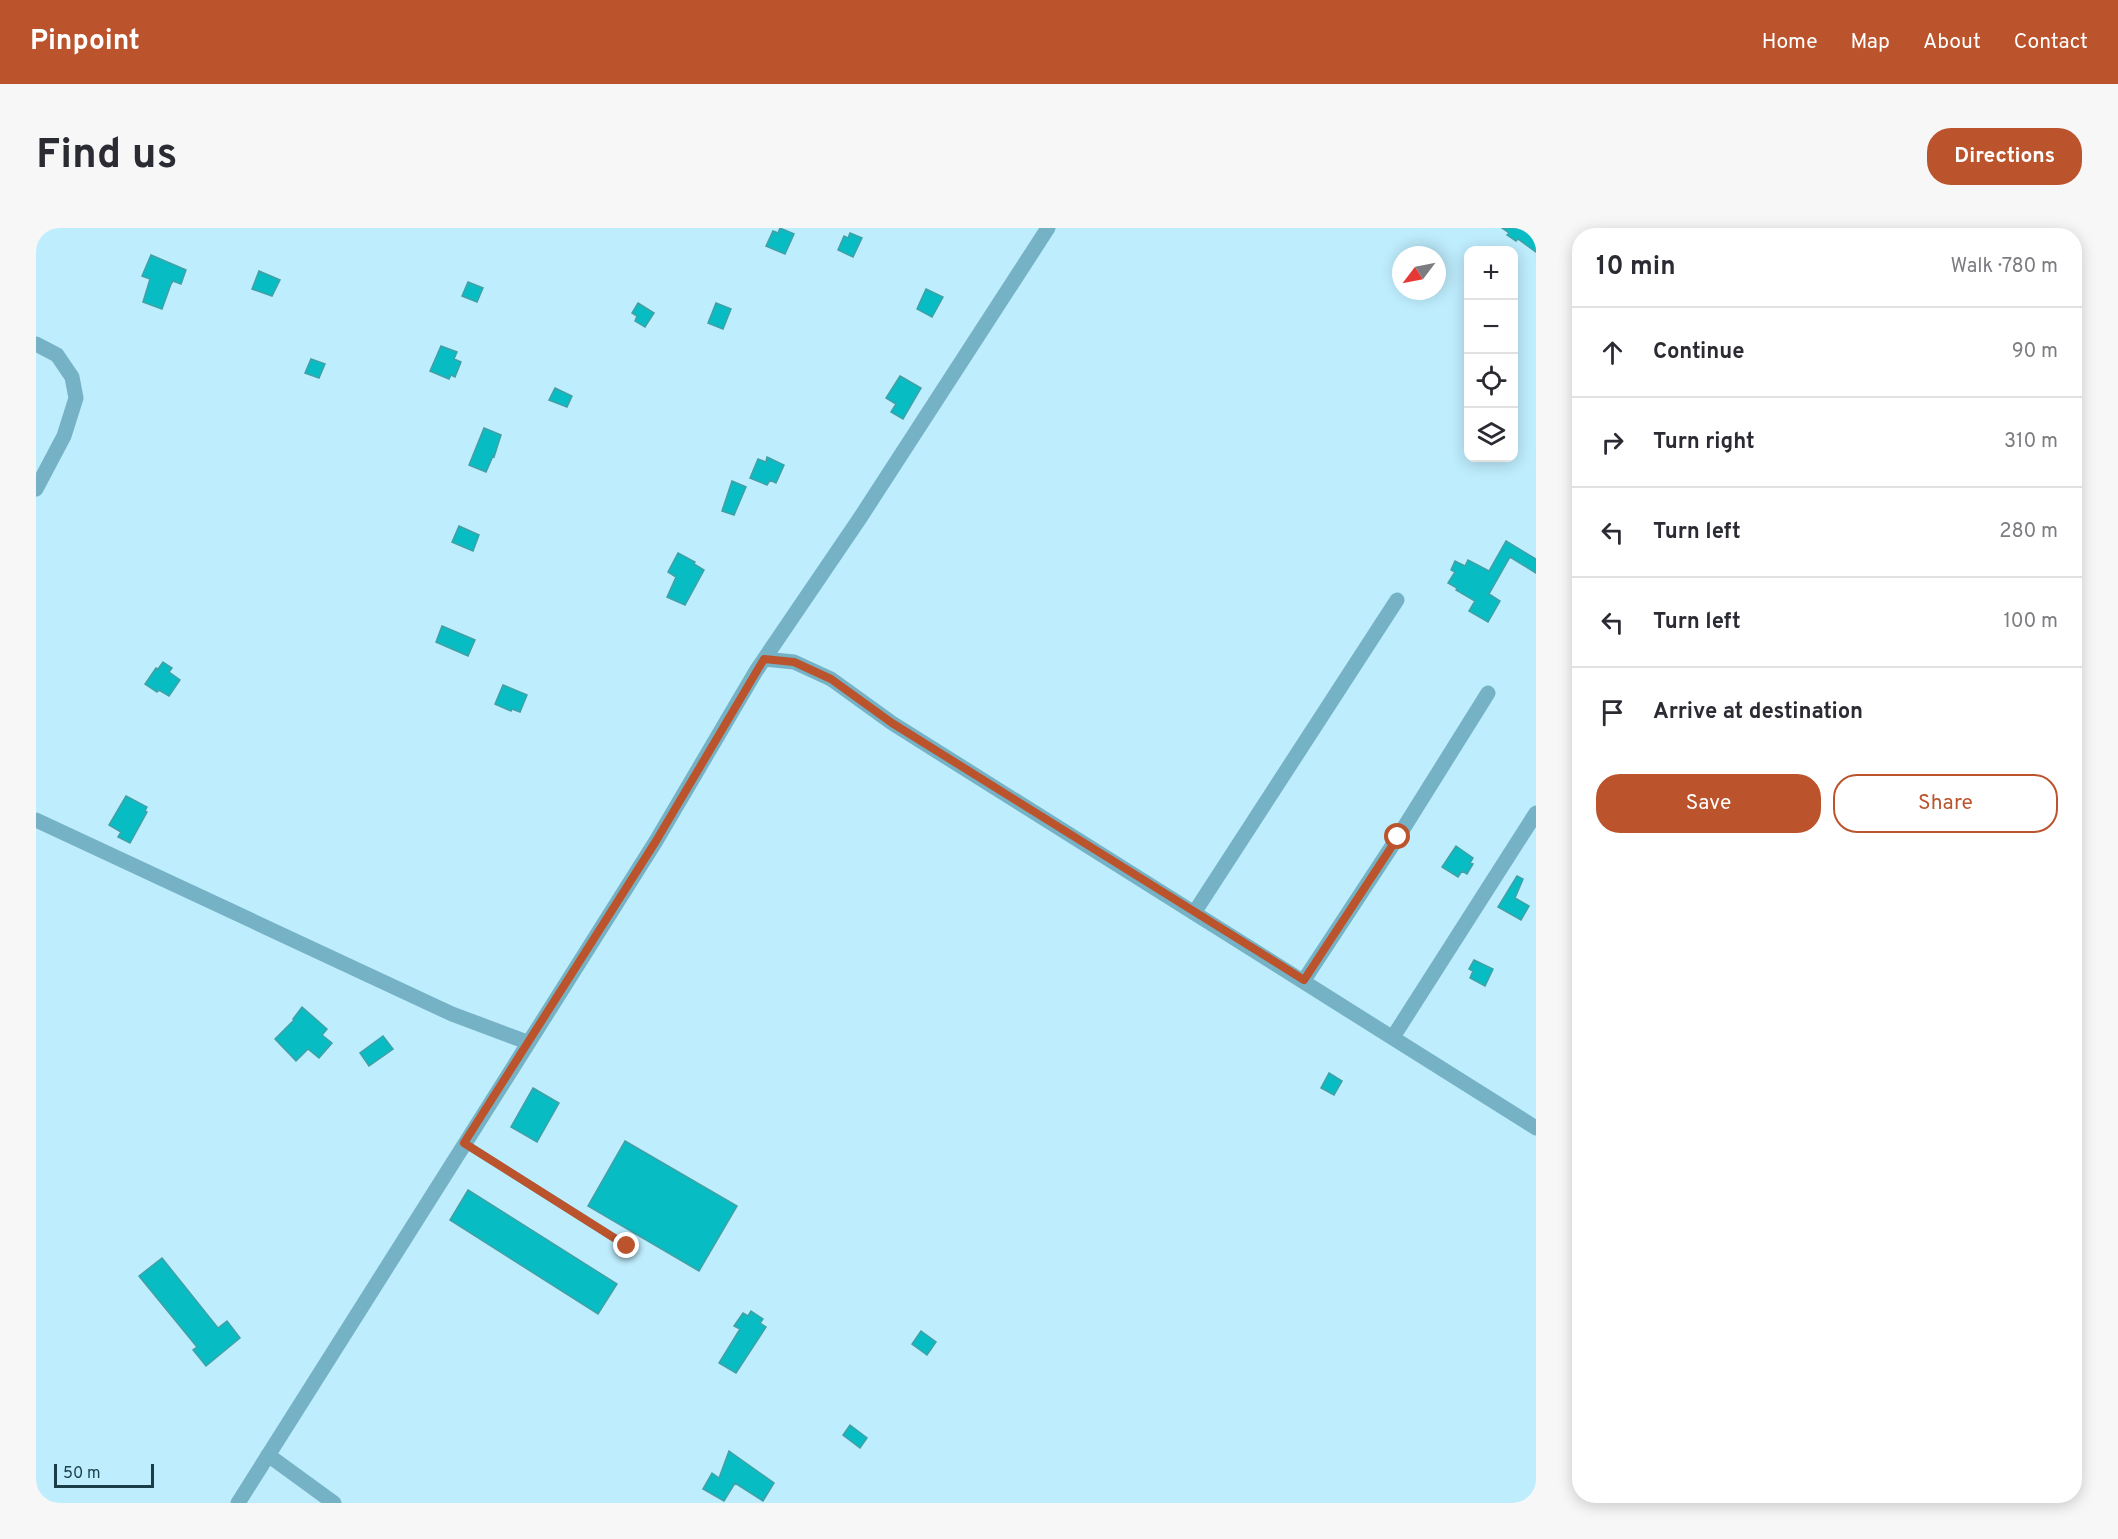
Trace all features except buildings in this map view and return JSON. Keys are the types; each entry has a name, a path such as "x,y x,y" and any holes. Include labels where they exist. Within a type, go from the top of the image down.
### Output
{"street":[{"path":"238,1503 656,841 764,659 873,498 1048,228"},
{"path":"36,344 57,356 72,377 76,398 64,436 36,489"},
{"path":"1194,913 1397,600"},
{"path":"764,659 794,662 831,679 892,723 1536,1128"},
{"path":"1304,980 1398,837 1488,693"},
{"path":"1393,1037 1536,813"},
{"path":"36,820 441,1009 527,1042"},
{"path":"268,1455 334,1503"}],"lane":[{"path":"464,1143 627,1246"}],"route":[{"path":"627,1246 464,1143 656,841 764,659 794,662 831,679 892,723 1304,980 1398,837"}]}
